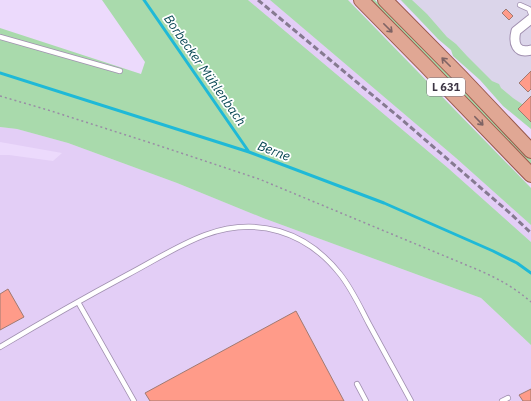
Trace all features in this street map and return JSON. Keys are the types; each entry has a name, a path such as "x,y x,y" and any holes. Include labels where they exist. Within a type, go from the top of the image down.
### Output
{"main road":[{"name":"L 631","path":"361,0 531,176"},
{"name":"L 631","path":"385,0 531,151"}],"street":[{"path":"531,19 516,31 514,38 517,48 525,52 531,50"}],"lane":[{"path":"520,5 529,9 531,14"},
{"path":"0,37 120,71"},
{"path":"0,347 78,302 186,244 206,235 247,227 277,230 294,236 312,247 341,275 354,295 411,401"},
{"path":"78,302 134,401"},
{"path":"357,384 366,401"},
{"path":"502,401 508,398"}],"path":[{"path":"0,96 139,139 259,179 476,269 506,283 531,302"}],"shaded area":[{"path":"248,0 270,0 456,158 531,225 531,242 448,168"},
{"path":"400,0 531,0 531,126 411,11"},
{"path":"0,127 17,129 68,143 177,183 263,218 481,298 531,345 531,401 0,401 0,155 53,161 62,153 0,142"}],"green space":[{"path":"102,0 248,0 448,168 531,242 531,345 481,298 263,218 177,183 68,143 17,129 0,127 0,28 141,74 145,62"},
{"path":"270,0 348,0 531,188 531,225 456,158"},
{"path":"370,0 375,0 484,111 531,159 531,164 460,91"},
{"path":"401,0 412,0 492,81 499,84 501,88 522,104 531,117 531,129 503,106 480,80 453,56 451,50 438,39"}],"building":[{"path":"506,9 513,16 509,20 502,13"},
{"path":"531,71 531,89 528,92 519,83"},
{"path":"531,96 531,122 518,109"},
{"path":"8,289 24,317 0,330 0,294"},
{"path":"296,311 344,401 150,401 145,393"},
{"path":"531,389 531,401 523,401 519,395"}],"waterway":[{"name":"Borbecker Mühlenbach","path":"144,0 249,152"},
{"name":"Berne","path":"0,73 249,152 384,203 493,251 517,263 531,273"}],"railway":[{"path":"258,0 400,118 531,233"}]}
